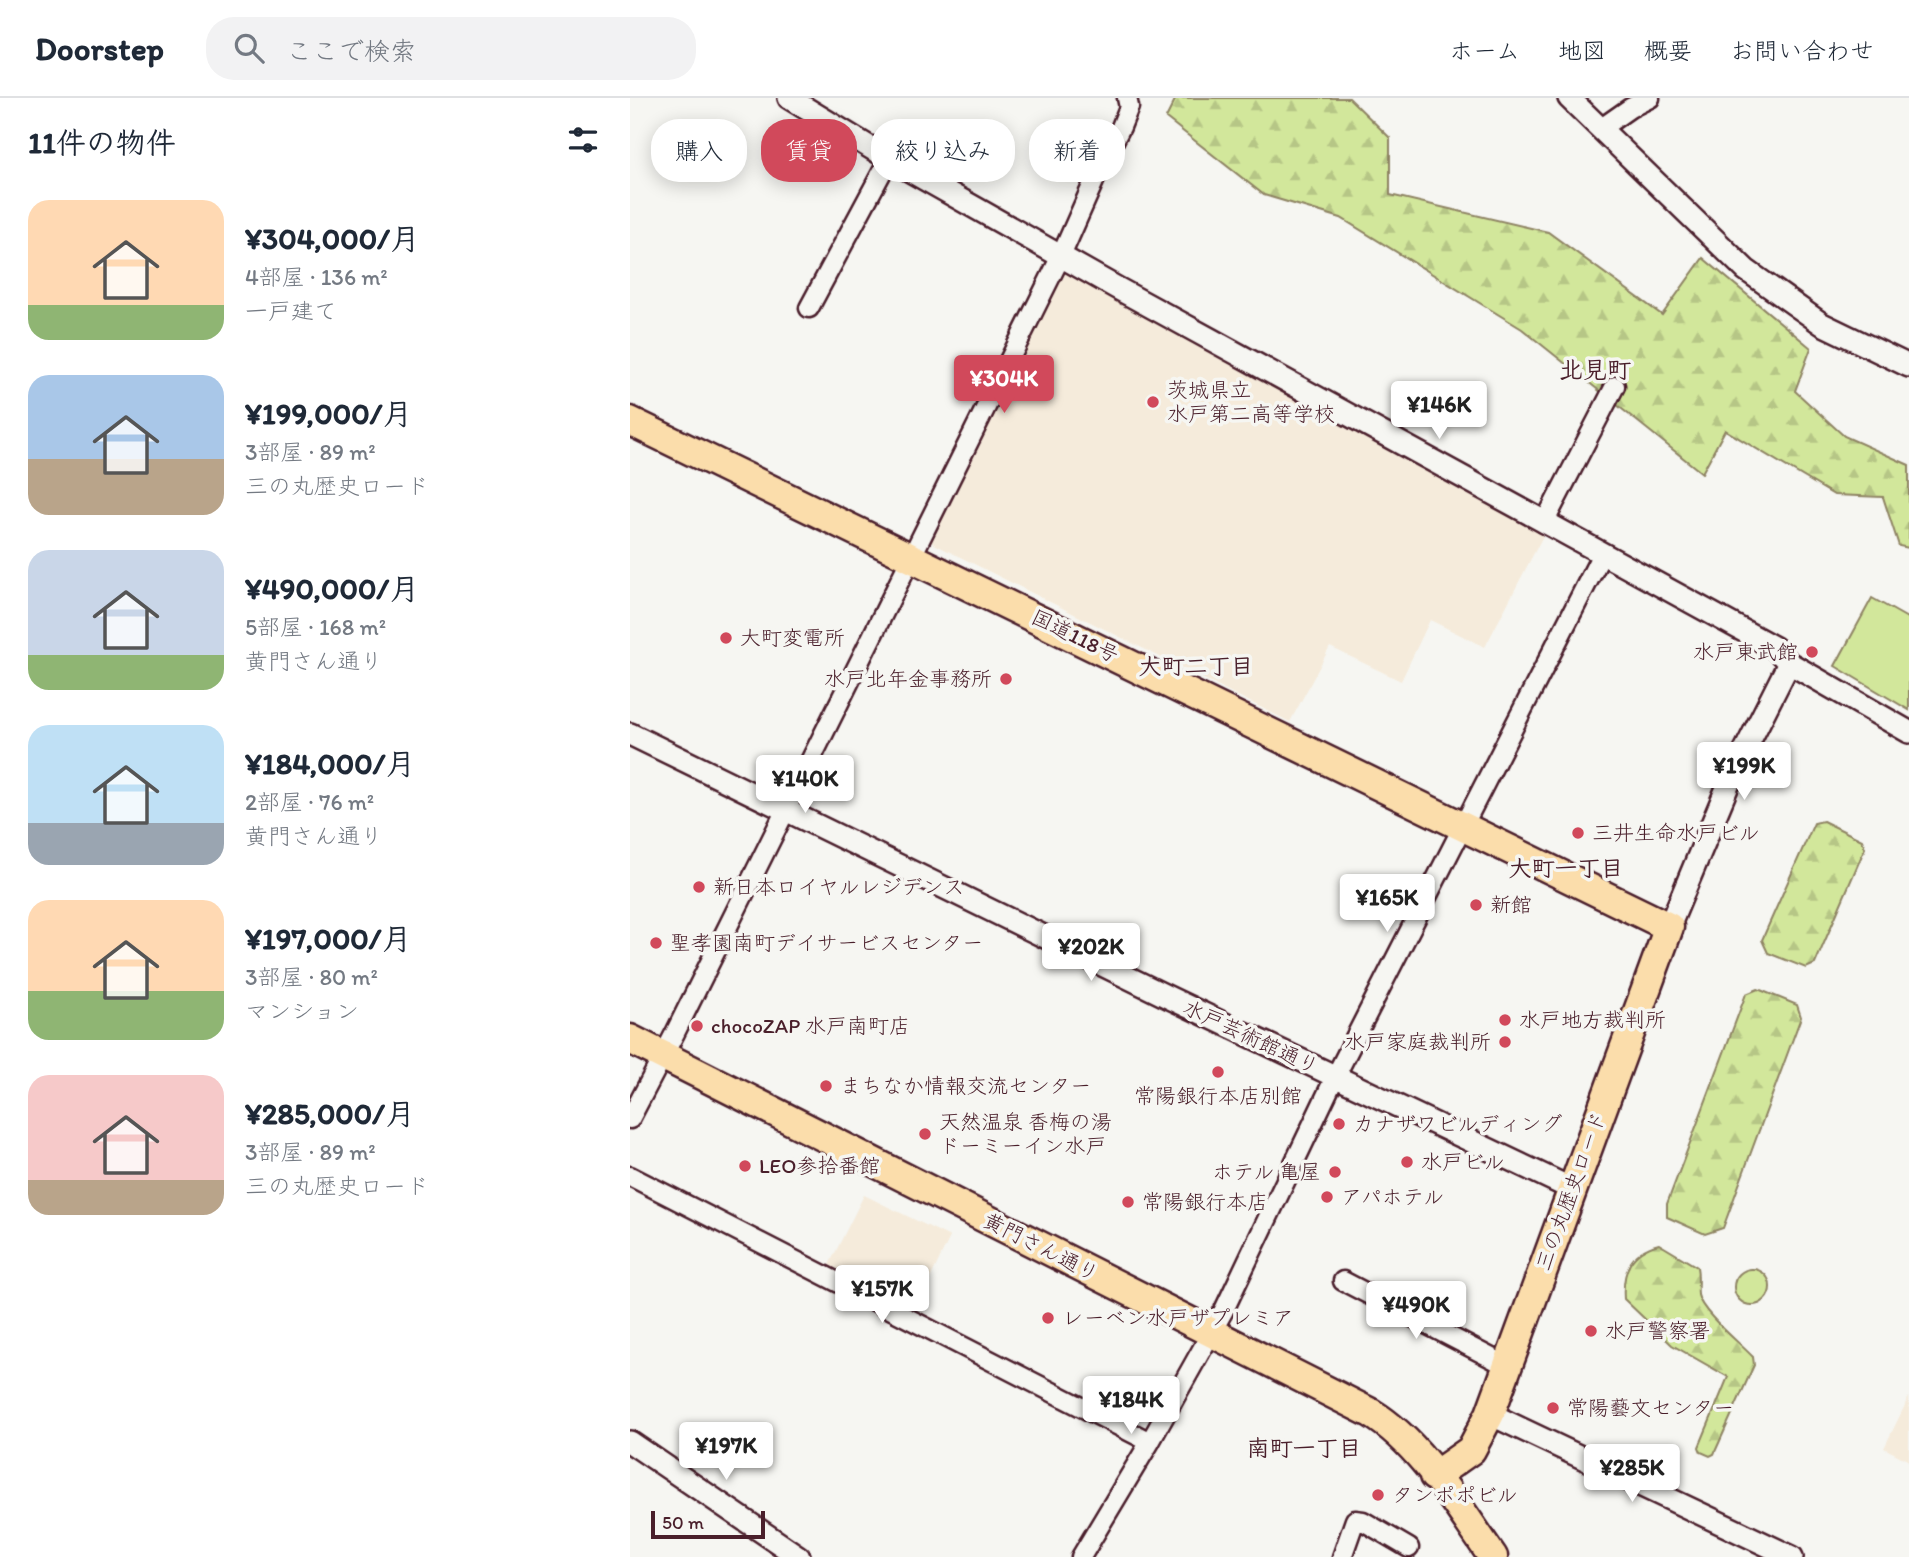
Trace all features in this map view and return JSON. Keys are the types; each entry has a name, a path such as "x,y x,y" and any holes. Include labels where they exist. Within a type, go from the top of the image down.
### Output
{"highway":[{"name":"国道118号","path":"630,421 1669,927"},
{"name":"三の丸歴史ロード","path":"1490,1414 1669,927"},
{"name":"黄門さん通り","path":"630,1039 1386,1423 1412,1446 1493,1557"},
{"path":"1434,1476 1471,1450 1490,1414"}],"street":[{"path":"789,98 871,148"},
{"path":"630,1119 664,1056 1060,256 1121,127 1129,107 1127,98"},
{"path":"1569,98 1746,270 1822,324 1909,366"},
{"path":"1600,129 1630,107 1650,98"},
{"path":"809,308 877,182"},
{"path":"930,182 1775,648 1789,663 1909,732"},
{"path":"1544,523 1615,386"},
{"path":"1081,1557 1212,1334 1335,1077 1602,554"},
{"name":"三の丸歴史ロード","path":"1669,927 1732,776 1789,663"},
{"name":"水戸芸術館通り","path":"630,734 1170,998 1572,1189"},
{"path":"630,1176 1150,1441"},
{"path":"1343,1281 1507,1366"},
{"path":"1490,1414 1792,1557"},
{"path":"630,1442 799,1557"},
{"path":"1342,1557 1355,1520 1363,1521 1409,1548"}],"shaded area":[{"name":"茨城県立 水戸第二高等学校","path":"1065,272 1545,532 1485,647 1430,620 1401,681 1330,647 1290,722 930,542"},
{"path":"864,1195 950,1237 916,1308 829,1265"},
{"path":"1909,1397 1909,1461 1884,1448"}],"green space":[{"path":"1176,98 1349,98 1390,138 1390,195 1548,232 1662,315 1703,258 1811,348 1795,391 1844,436 1909,465 1909,548 1899,546 1883,497 1834,495 1725,430 1702,473 1522,329 1341,218 1264,195 1166,118"},
{"path":"1872,598 1909,619 1909,710 1835,666"},
{"path":"1823,821 1862,840 1865,848 1815,964 1806,968 1768,953 1762,940 1814,823"},
{"path":"1758,989 1797,1005 1801,1017 1723,1228 1705,1234 1667,1217 1667,1204 1746,994"},
{"path":"1659,1244 1697,1267 1698,1295 1701,1302 1713,1318 1753,1357 1754,1365 1714,1454 1710,1456 1701,1452 1699,1447 1728,1377 1672,1345 1624,1299 1625,1280 1630,1264 1641,1252"},
{"path":"1752,1269 1764,1275 1770,1287 1764,1299 1752,1305 1740,1299 1734,1287 1740,1275"}],"place":[{"name":"茨城県立 水戸第二高等学校","path":"1153,402"},
{"name":"大町変電所","path":"726,638"},
{"name":"水戸東武館","path":"1812,652"},
{"name":"水戸北年金事務所","path":"1006,679"},
{"name":"三井生命水戸ビル","path":"1578,833"},
{"name":"新日本ロイヤルレジデンス","path":"699,887"},
{"name":"新館","path":"1476,905"},
{"name":"聖孝園南町デイサービスセンター","path":"656,943"},
{"name":"水戸地方裁判所","path":"1505,1020"},
{"name":"chocoZAP 水戸南町店","path":"697,1026"},
{"name":"水戸家庭裁判所","path":"1505,1042"},
{"name":"常陽銀行本店別館","path":"1218,1072"},
{"name":"まちなか情報交流センター","path":"826,1086"},
{"name":"カナザワビルディング","path":"1339,1124"},
{"name":"天然温泉 香梅の湯 ドーミーイン水戸","path":"925,1134"},
{"name":"水戸ビル","path":"1407,1162"},
{"name":"LEO参拾番館","path":"745,1166"},
{"name":"ホテル 亀屋","path":"1335,1172"},
{"name":"アパホテル","path":"1327,1197"},
{"name":"常陽銀行本店","path":"1128,1202"},
{"name":"レーベン水戸ザプレミア","path":"1048,1318"},
{"name":"水戸警察署","path":"1591,1331"},
{"name":"常陽藝文センター","path":"1553,1408"},
{"name":"タンポポビル","path":"1378,1495"}],"district":[{"name":"北見町","path":"1595,370"},
{"name":"大町二丁目","path":"1196,666"},
{"name":"大町一丁目","path":"1566,868"},
{"name":"南町一丁目","path":"1304,1448"}]}
